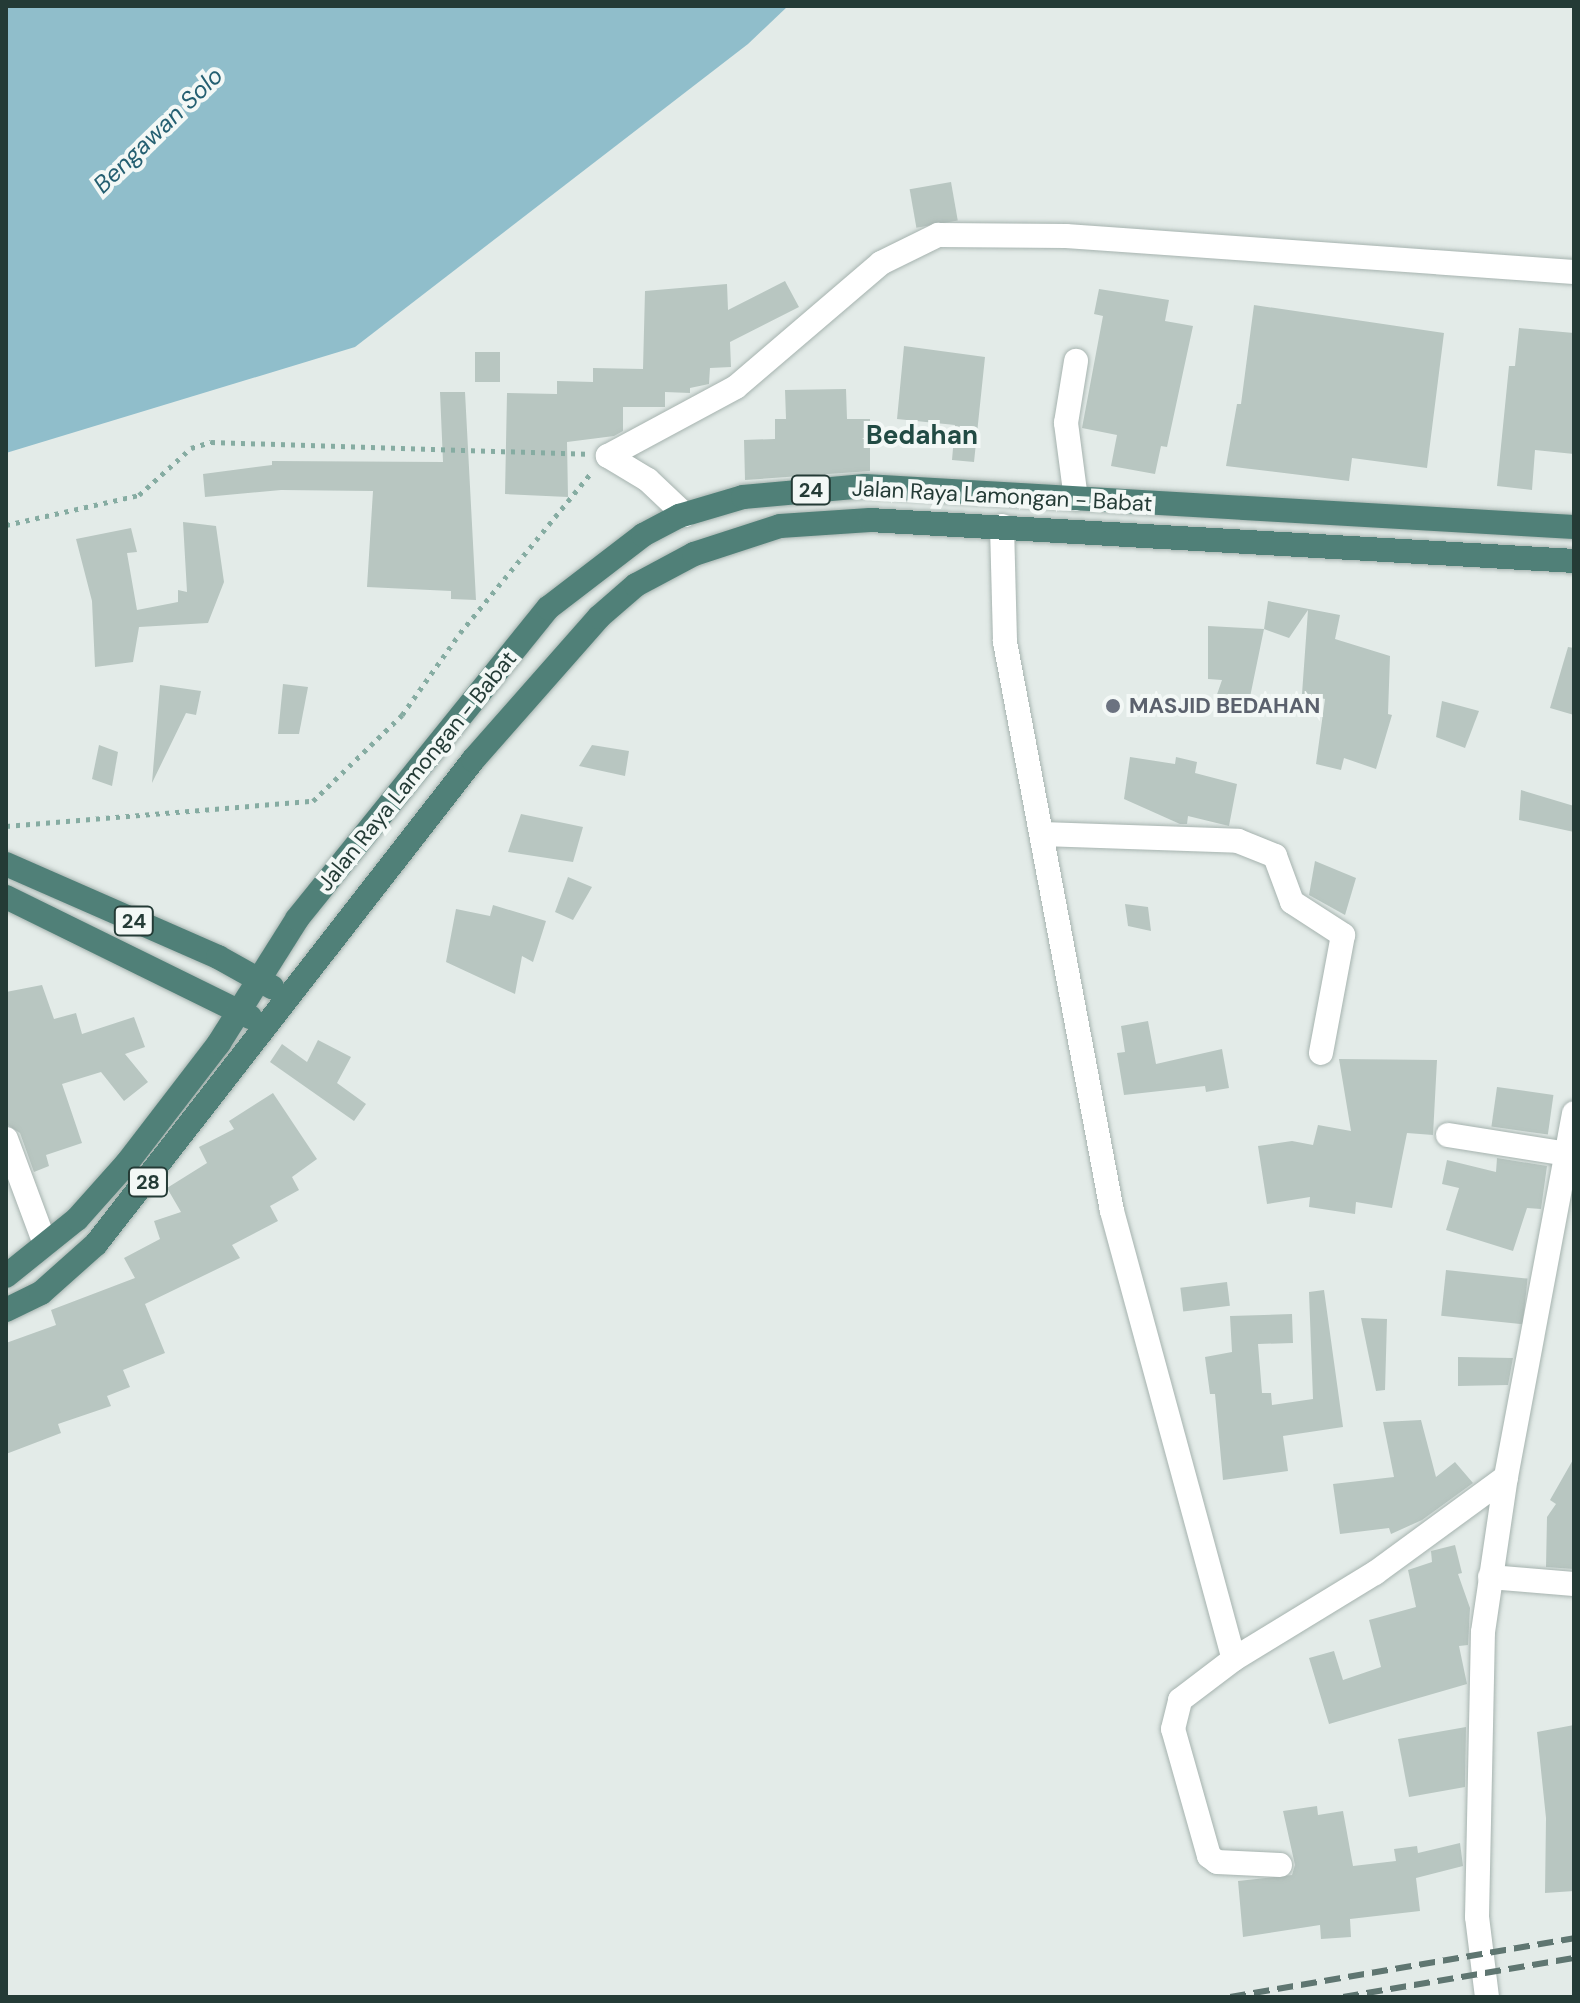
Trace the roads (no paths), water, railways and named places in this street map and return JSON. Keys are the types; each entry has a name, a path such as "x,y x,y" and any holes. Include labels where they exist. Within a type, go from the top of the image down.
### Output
{"highway":[{"name":"Jalan Raya Lamongan - Babat","path":"261,979 297,919 548,608 643,535 685,515 743,497 865,486 1574,527"},
{"name":"Jalan Raya Lamongan - Babat","path":"286,998 473,760 599,617 636,585 694,554 780,526 870,520 1574,561"},
{"name":"24","path":"6,864 261,979"},
{"name":"24","path":"6,897 239,1009 264,1028 286,998"},
{"path":"261,979 286,998"},
{"name":"28","path":"6,1276 77,1219 127,1163 261,979"},
{"name":"28","path":"6,1310 41,1293 96,1244 264,1028"}],"street":[{"path":"685,515 648,480 608,456 736,387 881,263 938,235 1066,236 1574,272"},
{"path":"1076,361 1066,423 1076,499"},
{"path":"1002,526 1005,642 1112,1211 1234,1659"},
{"path":"1042,834 1238,841 1275,856 1292,902 1343,935 1321,1053"},
{"path":"1487,1997 1477,1917 1483,1632 1506,1477 1574,1113"},
{"path":"1448,1135 1568,1154"},
{"path":"6,1139 45,1244"},
{"path":"1280,1865 1211,1859 1173,1729 1180,1700 1234,1659 1375,1573 1506,1477"},
{"path":"1490,1577 1574,1584"}],"water":[{"name":"Bengawan Solo","path":"6,6 788,6 748,44 355,347 6,453"}],"railway":[{"path":"1230,1997 1574,1938"},
{"path":"1343,1997 1574,1958"}],"place":[{"name":"MASJID BEDAHAN","path":"1113,706"}],"district":[{"name":"Bedahan","path":"922,436"}]}
